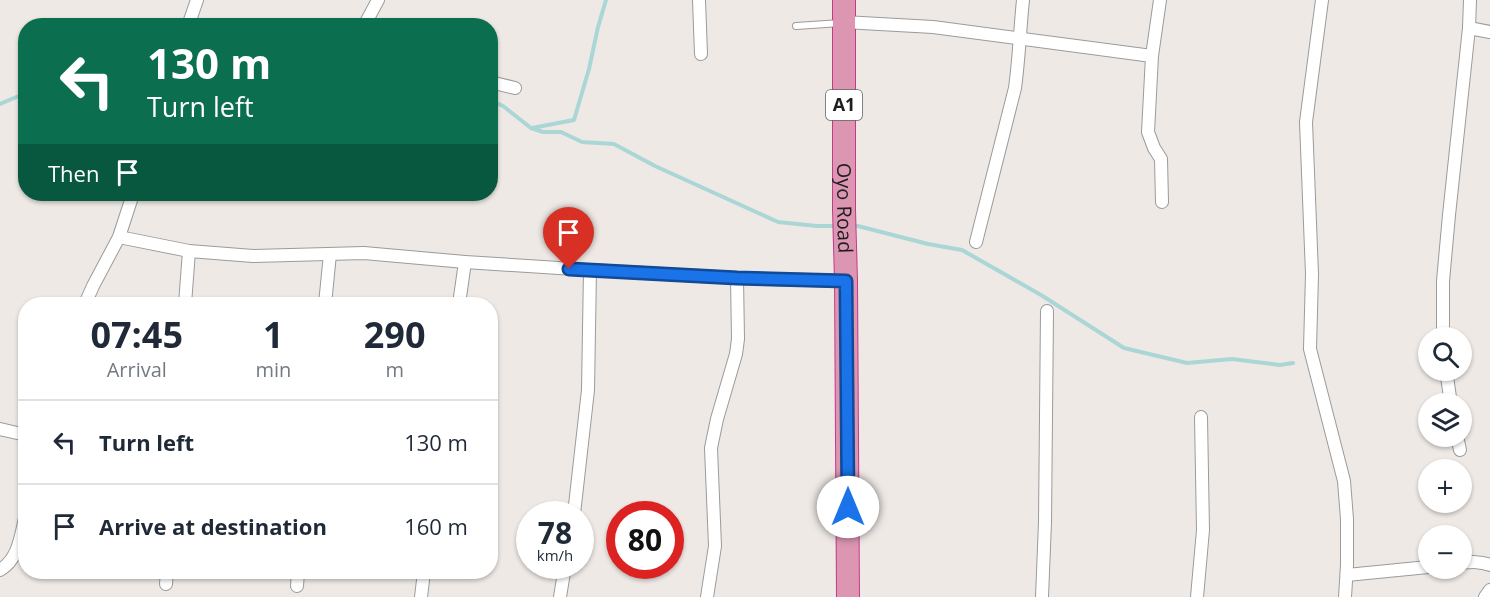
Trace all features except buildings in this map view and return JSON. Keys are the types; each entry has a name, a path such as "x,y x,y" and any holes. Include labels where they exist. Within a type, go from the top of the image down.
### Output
{"highway":[{"name":"Oyo Road","path":"844,11 848,597"}],"street":[{"path":"191,18 197,0"},
{"path":"368,18 378,0"},
{"path":"699,0 702,54"},
{"path":"976,242 1015,88 1023,0"},
{"path":"1160,0 1152,56 1148,132 1161,159 1162,202"},
{"path":"1322,0 1306,122 1311,349 1344,481 1347,519 1345,597"},
{"path":"1443,327 1443,281 1470,0"},
{"path":"844,11 933,27 1152,56"},
{"path":"1469,28 1490,32"},
{"path":"498,84 515,88"},
{"path":"89,297 119,237 131,201"},
{"path":"119,237 189,251 253,256 364,253 590,270 846,281"},
{"path":"185,297 189,251"},
{"path":"326,297 330,254"},
{"path":"460,297 465,262"},
{"path":"575,501 588,390 590,270"},
{"path":"707,597 715,546 711,448 717,418 736,354 738,339 737,278"},
{"path":"1042,597 1047,311"},
{"path":"1197,597 1203,530 1201,417"},
{"path":"0,429 18,433"},
{"path":"0,570 13,559 18,544"},
{"path":"1472,562 1490,565"},
{"path":"1347,575 1418,568"},
{"path":"297,586 298,579"},
{"path":"421,597 423,579"},
{"path":"560,597 563,579"},
{"path":"1485,597 1490,590"}],"lane":[{"path":"796,26 844,11"}],"waterway":[{"path":"532,128 574,120 606,0"},
{"path":"0,104 18,96"},
{"path":"498,104 531,128 543,132 561,132 582,142 614,144 655,166 778,222 836,226"},
{"path":"853,226 962,250 1041,295 1124,348 1187,363 1232,359 1280,365 1293,363"}],"route":[{"path":"569,269 846,281 848,507"}]}
